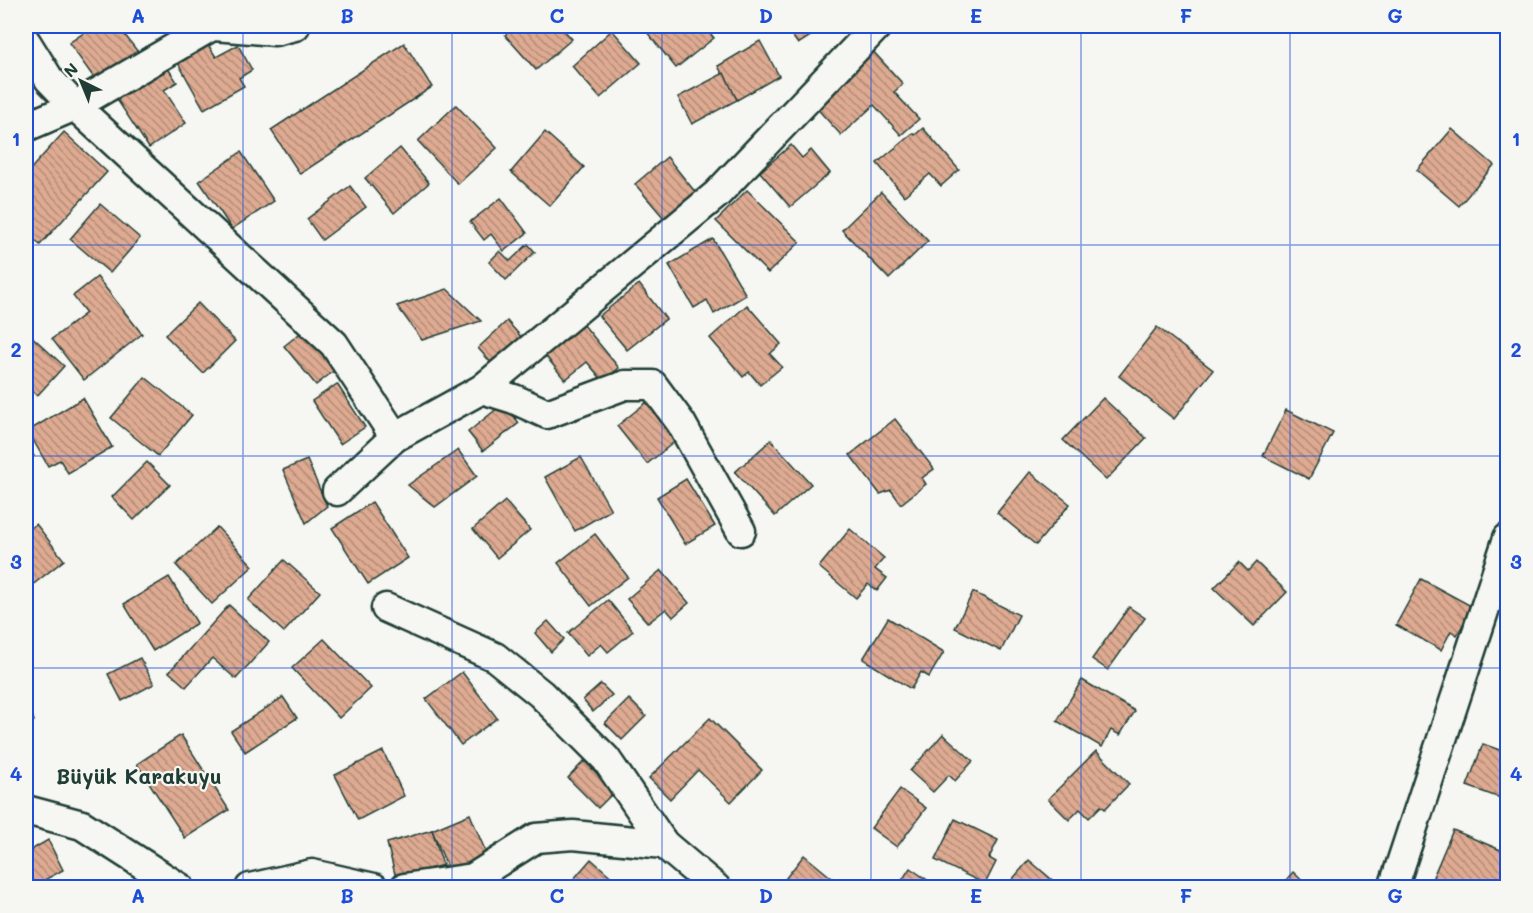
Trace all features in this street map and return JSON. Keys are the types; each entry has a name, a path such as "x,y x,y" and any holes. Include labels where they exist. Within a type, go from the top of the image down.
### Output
{"street":[{"path":"26,127 75,106 213,26 275,31 295,26"},
{"path":"337,491 395,437 482,389 717,194 877,26"},
{"path":"26,42 49,78 75,106 334,344 395,437"},
{"path":"482,389 514,399 547,414 625,385 653,385 681,423 741,531"},
{"path":"1394,888 1508,538"},
{"path":"386,608 495,657 541,694 606,759 664,844 716,888"},
{"path":"26,810 82,825 180,888"},
{"path":"404,888 473,878 536,838 573,835 664,844"},
{"path":"250,888 312,874 374,888"}],"building":[{"path":"94,26 118,26 138,52 97,82 69,43"},
{"path":"516,26 560,26 572,39 536,70 505,35"},
{"path":"642,26 704,26 714,38 676,68"},
{"path":"785,26 826,26 798,44"},
{"path":"612,30 641,63 600,98 572,66"},
{"path":"760,41 779,76 737,100 718,66"},
{"path":"207,43 216,57 238,45 252,70 239,78 244,86 204,109 177,61"},
{"path":"404,43 432,87 300,174 271,130"},
{"path":"871,49 903,84 894,92 919,119 901,135 874,105 841,135 812,103"},
{"path":"163,61 177,82 164,90 186,123 149,148 114,95"},
{"path":"724,73 737,100 692,124 678,97"},
{"path":"456,105 497,148 458,184 418,141"},
{"path":"923,128 959,170 941,186 930,174 904,196 877,163 913,133 915,135"},
{"path":"1452,129 1494,165 1459,206 1417,170"},
{"path":"64,132 107,172 40,245 26,232 26,174"},
{"path":"545,132 584,167 550,206 511,172"},
{"path":"791,145 802,158 811,150 830,173 790,207 760,172"},
{"path":"400,148 429,183 394,213 365,178"},
{"path":"241,152 274,201 232,229 199,181"},
{"path":"667,157 700,198 669,224 635,184"},
{"path":"350,186 366,207 322,240 307,219"},
{"path":"747,190 800,242 768,273 716,221"},
{"path":"881,192 928,241 889,279 842,230"},
{"path":"501,198 527,233 504,251 491,234 484,240 470,222"},
{"path":"100,204 140,238 110,273 70,239"},
{"path":"713,239 746,295 714,314 707,300 694,308 669,265"},
{"path":"528,244 535,252 506,280 489,262 500,251 510,261"},
{"path":"97,277 142,334 84,380 52,339 86,313 73,296"},
{"path":"639,284 666,319 627,350 599,316"},
{"path":"447,289 481,321 422,340 397,306"},
{"path":"198,303 235,341 203,373 165,335"},
{"path":"747,305 781,344 770,354 782,367 760,385 749,372 743,377 710,338"},
{"path":"507,321 523,339 494,366 478,348"},
{"path":"583,324 619,368 603,381 587,362 565,380 544,354"},
{"path":"1157,327 1213,370 1174,419 1119,376"},
{"path":"26,331 64,366 37,396 26,385"},
{"path":"303,331 335,370 316,385 284,346"},
{"path":"145,377 192,415 158,456 111,418"},
{"path":"337,384 365,427 340,444 312,401"},
{"path":"83,398 112,447 68,473 60,460 48,466 28,431"},
{"path":"1103,398 1146,438 1106,480 1063,440"},
{"path":"648,401 678,439 647,464 617,426"},
{"path":"504,403 519,423 483,451 468,432"},
{"path":"1286,410 1333,433 1309,479 1263,456"},
{"path":"895,419 934,469 922,478 926,484 901,504 891,490 880,494 850,455"},
{"path":"771,440 811,484 775,516 735,472"},
{"path":"26,447 34,456 26,462"},
{"path":"458,450 477,476 435,507 408,485"},
{"path":"581,457 611,510 575,531 545,477"},
{"path":"307,460 327,506 306,523 283,470"},
{"path":"147,462 170,485 134,520 112,497"},
{"path":"1030,472 1070,504 1036,545 997,513"},
{"path":"686,479 715,526 685,544 657,497"},
{"path":"505,501 530,530 497,558 473,529"},
{"path":"372,502 408,558 368,584 332,528"},
{"path":"36,524 64,560 26,590 26,532"},
{"path":"217,527 253,566 212,604 176,565"},
{"path":"850,529 884,558 875,569 887,578 877,591 868,584 856,598 819,567"},
{"path":"595,534 628,577 591,606 558,563"},
{"path":"284,560 320,592 284,632 248,600"},
{"path":"1239,562 1248,571 1256,562 1287,592 1254,626 1214,588"},
{"path":"661,570 689,603 673,617 666,609 648,623 627,599"},
{"path":"169,577 197,623 153,651 124,604"},
{"path":"1421,579 1473,607 1457,635 1451,631 1441,650 1396,625"},
{"path":"973,592 1019,615 1001,651 955,628"},
{"path":"608,600 633,631 608,652 601,644 587,656 568,633"},
{"path":"229,605 269,642 236,679 212,658 186,687 169,672"},
{"path":"1129,607 1145,618 1108,670 1092,659"},
{"path":"888,618 944,652 929,677 921,672 911,689 863,659"},
{"path":"548,621 564,639 551,652 535,633"},
{"path":"324,639 371,688 339,718 292,668"},
{"path":"140,658 154,684 122,701 108,674"},
{"path":"462,672 497,718 461,745 426,699"},
{"path":"1082,680 1135,711 1120,735 1111,730 1102,747 1057,721"},
{"path":"601,684 612,695 593,712 583,700"},
{"path":"26,695 34,721 26,724"},
{"path":"283,697 297,718 245,752 231,731"},
{"path":"629,699 646,716 622,740 605,723"},
{"path":"710,718 762,770 731,802 698,770 670,799 649,778"},
{"path":"943,734 973,761 955,781 949,775 933,792 910,771"},
{"path":"181,735 229,810 185,838 137,764"},
{"path":"1483,744 1508,753 1508,801 1467,786"},
{"path":"383,751 404,796 358,820 335,775"},
{"path":"1096,751 1129,784 1105,809 1101,806 1089,818 1080,809 1069,820 1048,799"},
{"path":"584,761 615,791 598,808 568,778"},
{"path":"900,789 926,808 897,847 871,828"},
{"path":"470,814 487,855 449,871 432,830"},
{"path":"955,819 998,840 989,858 996,862 985,884 935,860"},
{"path":"432,830 443,865 396,878 387,843"},
{"path":"1453,830 1508,853 1508,861 1501,877 1507,879 1503,888 1438,888 1430,884"},
{"path":"48,840 63,870 26,888 26,853"},
{"path":"804,855 844,888 778,888"},
{"path":"591,859 624,888 566,888"},
{"path":"1029,860 1058,885 1056,888 1005,888"},
{"path":"910,868 939,888 897,888"},
{"path":"1293,872 1310,888 1279,888"}],"district":[{"name":"Büyük Karakuyu","path":"139,777"}]}
